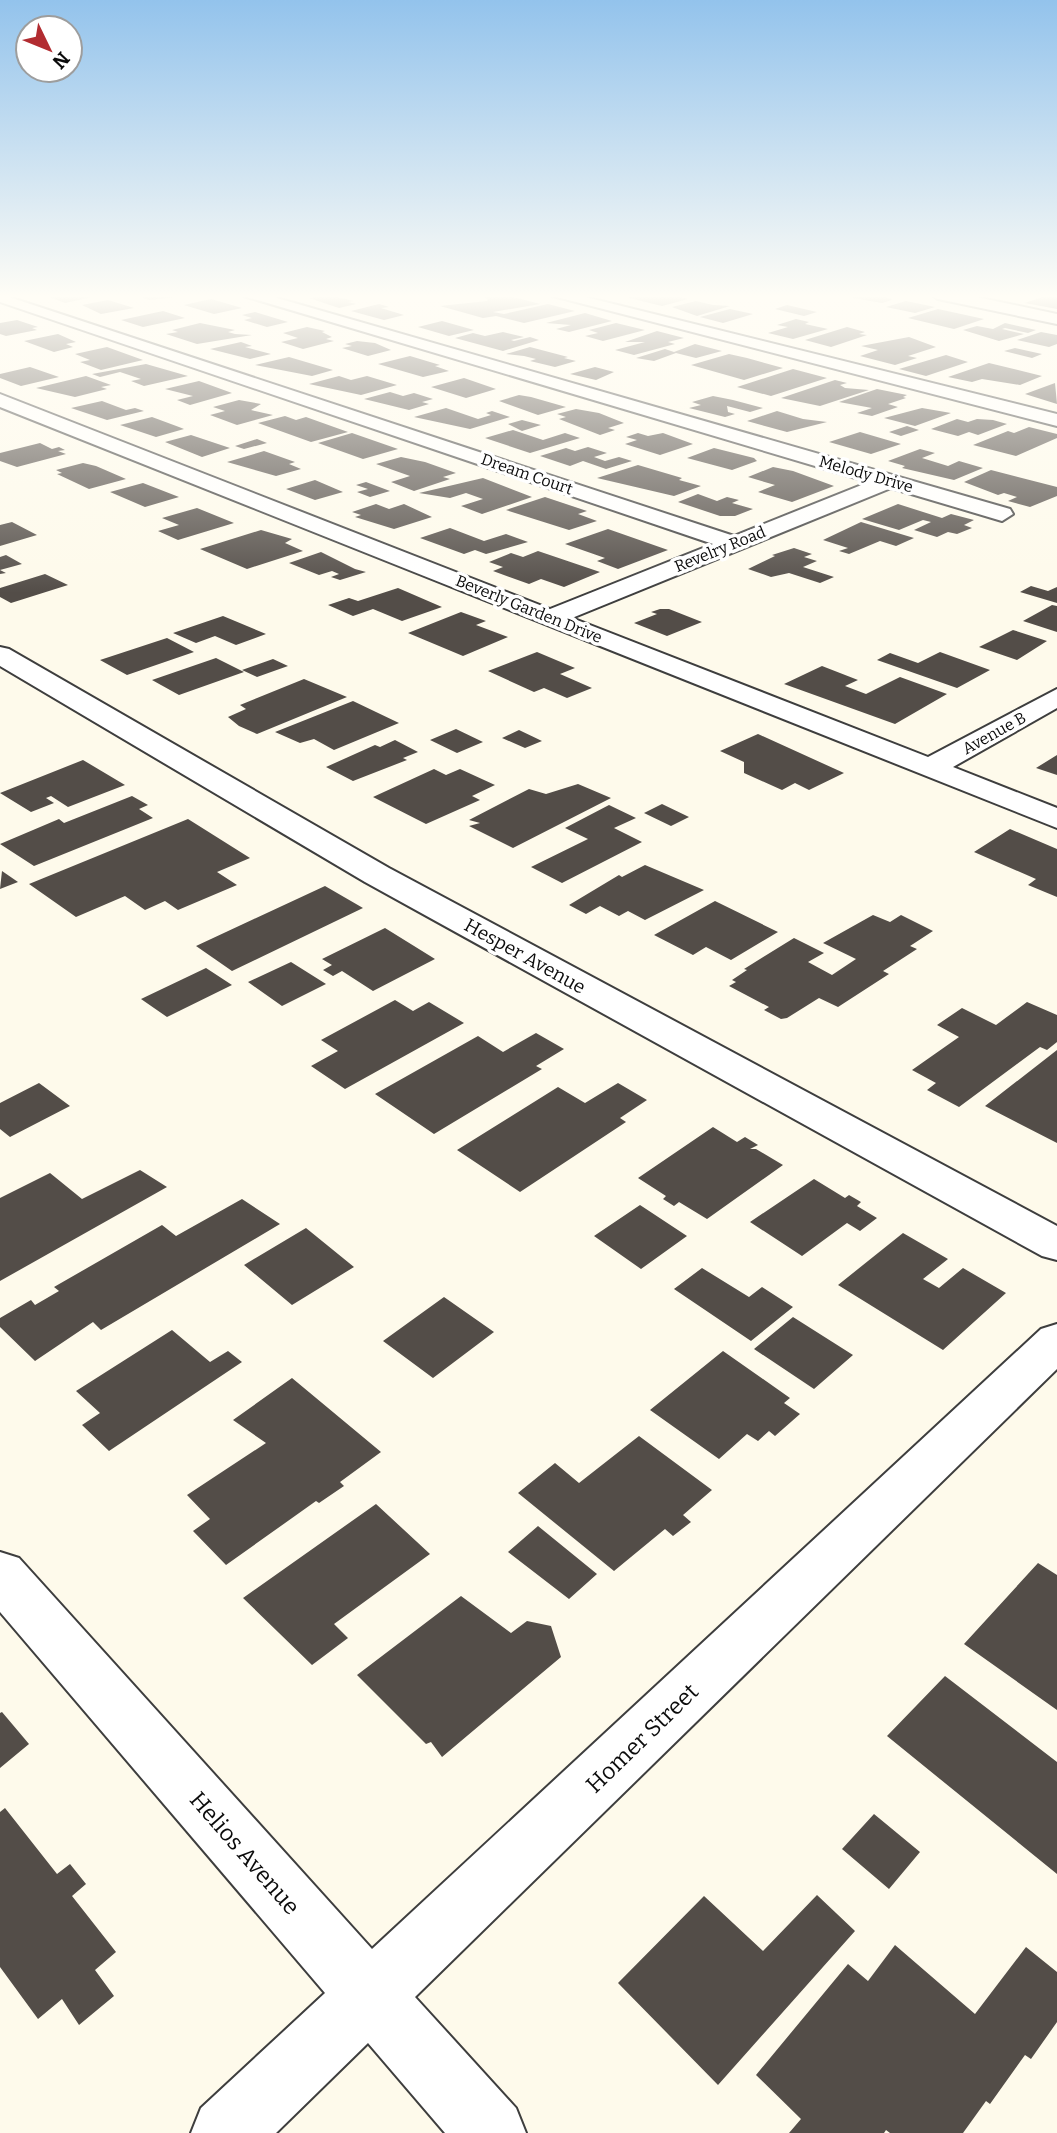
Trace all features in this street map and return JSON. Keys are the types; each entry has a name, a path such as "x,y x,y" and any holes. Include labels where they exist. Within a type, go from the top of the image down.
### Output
{"street":[{"name":"Dream Court","path":"287,394 735,544"},
{"name":"Melody Drive","path":"589,394 1002,514"},
{"path":"951,394 1057,420"},
{"name":"Beverly Garden Drive","path":"0,400 1057,819"},
{"name":"Revelry Road","path":"550,618 891,481"},
{"name":"Hesper Avenue","path":"0,655 377,875 1057,1245"},
{"name":"Avenue B","path":"930,768 1057,697"},
{"name":"Homer Street","path":"226,2133 1057,1341"},
{"name":"Helios Avenue","path":"0,1574 491,2133"}],"building":[{"path":"60,394 89,394 75,397"},
{"path":"183,394 230,394 190,405 177,400 193,396"},
{"path":"384,394 403,396 416,394 433,399 422,402 429,404 409,410 364,399"},
{"path":"452,394 481,394 466,398"},
{"path":"794,394 858,394 820,406 781,398"},
{"path":"864,394 907,395 903,397 906,398 888,404 898,407 872,416 857,413 872,408 839,402"},
{"path":"1025,394 1056,394 1057,404"},
{"path":"519,395 566,407 538,415 499,401"},
{"path":"713,396 763,408 750,412 727,406 728,412 735,414 725,417 689,408 701,405 692,402"},
{"path":"239,400 261,404 251,410 273,415 237,425 210,415 225,411 213,407"},
{"path":"102,401 126,410 135,408 144,411 107,420 71,408"},
{"path":"446,408 478,419 491,415 486,413 492,411 510,417 470,429 414,417"},
{"path":"922,408 951,413 915,426 884,418"},
{"path":"576,409 599,413 624,423 608,428 615,430 600,435 559,419 566,417 557,414"},
{"path":"777,411 803,419 827,422 787,432 747,421"},
{"path":"285,416 296,420 306,417 348,432 311,442 258,423"},
{"path":"152,417 184,429 156,437 120,425"},
{"path":"957,419 968,422 977,419 993,420 1007,424 978,435 969,432 958,436 931,429"},
{"path":"522,420 541,425 522,431 508,424"},
{"path":"907,426 919,430 901,436 889,432"},
{"path":"1029,427 1057,434 1057,438 1016,456 973,445 1008,431 1014,433"},
{"path":"513,430 543,440 565,433 580,438 530,453 485,438"},
{"path":"860,432 901,444 871,454 829,442"},
{"path":"352,433 398,449 363,459 318,443"},
{"path":"638,433 648,436 663,433 693,444 660,455 625,444 637,440 626,437"},
{"path":"191,435 230,448 202,457 165,442"},
{"path":"257,439 267,443 244,449 235,446"},
{"path":"40,443 52,449 59,447 65,450 58,451 66,454 17,467 0,461 0,453"},
{"path":"588,447 607,453 594,457 605,461 619,457 632,461 606,469 583,461 570,466 540,456 566,448 575,451"},
{"path":"714,448 757,461 732,470 687,458"},
{"path":"920,449 935,453 922,458 948,466 959,461 983,468 954,480 902,468 905,466 888,461"},
{"path":"264,451 295,462 289,464 301,469 276,476 227,462"},
{"path":"401,457 456,473 443,477 450,479 414,491 391,482 410,476 376,464"},
{"path":"83,463 126,479 89,489 57,474 62,473 56,470"},
{"path":"638,465 701,486 674,496 597,478"},
{"path":"773,467 793,471 834,486 792,502 758,492 775,485 748,477"},
{"path":"991,470 1057,487 1057,496 1030,507 1008,501 1017,497 1004,493 998,495 964,482"},
{"path":"483,478 532,497 482,514 461,506 483,499 466,493 450,498 419,493"},
{"path":"315,480 343,492 315,500 286,489"},
{"path":"366,482 390,491 370,497 357,492 368,489 356,485"},
{"path":"143,483 179,497 145,507 110,492"},
{"path":"698,494 717,501 727,497 739,500 732,503 753,509 735,516 720,516 678,502"},
{"path":"545,497 587,511 578,514 597,521 569,530 506,510"},
{"path":"376,504 389,509 404,504 432,517 394,529 355,517 361,515 352,512"},
{"path":"898,504 942,518 951,514 974,520 964,525 972,528 957,534 948,532 937,537 914,530 931,522 923,520 899,530 862,519"},
{"path":"197,508 234,523 178,540 158,531 179,525 162,518"},
{"path":"12,522 37,535 0,546 0,525"},
{"path":"861,522 914,538 896,546 880,541 849,554 839,551 848,548 823,540"},
{"path":"450,528 484,541 506,534 528,542 486,554 475,550 464,554 420,538"},
{"path":"608,529 668,550 618,569 597,561 605,558 565,544"},
{"path":"261,530 292,539 285,543 303,551 247,569 200,549"},
{"path":"794,548 812,554 804,557 817,561 803,567 834,577 820,583 789,573 771,577 748,569 775,556 772,555"},
{"path":"538,551 600,572 564,587 541,579 529,584 493,571 503,567 489,562 511,553 523,557"},
{"path":"321,552 366,572 340,580 331,577 339,574 332,571 319,575 289,563"},
{"path":"6,555 22,564 0,570 0,557"},
{"path":"45,574 68,585 11,603 0,597 0,588"},
{"path":"1031,586 1048,591 1057,587 1057,603 1020,592"},
{"path":"398,588 442,607 402,621 373,609 353,616 328,605 349,598 358,601"},
{"path":"1052,605 1057,606 1057,632 1023,621"},
{"path":"669,609 702,622 667,636 634,623 657,614 651,612"},
{"path":"461,612 486,621 476,625 508,637 463,656 408,633"},
{"path":"223,616 266,634 236,645 215,636 196,643 173,633"},
{"path":"1013,630 1047,641 1017,660 979,647"},
{"path":"167,638 194,652 127,675 100,660"},
{"path":"537,652 575,668 560,674 592,688 567,698 544,688 534,692 488,671"},
{"path":"940,652 990,670 957,688 877,660 890,653 918,663"},
{"path":"216,658 244,672 179,695 152,680"},
{"path":"273,659 288,666 257,677 242,670"},
{"path":"822,666 858,680 845,686 866,694 900,677 947,694 895,724 784,684"},
{"path":"304,679 347,697 257,734 239,726 228,717 246,709 240,705"},
{"path":"353,701 399,723 334,750 314,739 300,743 275,732"},
{"path":"456,729 483,742 457,753 430,740"},
{"path":"519,730 542,741 525,748 502,738"},
{"path":"758,734 844,773 809,790 795,783 782,790 744,773 744,762 720,751"},
{"path":"395,740 418,752 403,758 407,760 353,781 326,767 375,745 380,747"},
{"path":"1057,755 1057,775 1036,768"},
{"path":"83,760 125,785 68,807 51,796 46,798 54,803 31,812 0,793"},
{"path":"434,769 446,775 460,769 495,785 472,796 480,800 426,824 373,797"},
{"path":"578,784 611,798 513,848 469,826 480,823 469,820 529,789 546,794"},
{"path":"132,796 148,805 139,809 153,818 34,866 0,844 59,819 64,823"},
{"path":"662,804 689,817 671,826 644,813"},
{"path":"609,805 636,818 614,828 642,842 562,883 531,867 588,839 565,828"},
{"path":"188,819 250,858 217,872 237,885 178,910 165,901 145,910 125,896 76,917 29,884"},
{"path":"1010,829 1057,849 1057,897 1028,885 1036,879 974,852"},
{"path":"645,865 704,890 645,920 628,911 619,916 600,906 586,914 569,905 619,875 622,877"},
{"path":"2,871 18,882 0,889"},
{"path":"325,886 363,908 232,971 196,946"},
{"path":"715,901 778,932 731,960 706,947 693,955 654,935"},
{"path":"873,915 890,922 901,915 933,931 910,946 917,949 883,971 889,974 838,1007 819,998 781,1019 764,1010 769,1007 729,986 736,982 732,980 747,970 744,969 794,938 824,953 808,962 832,975 856,959 823,943"},
{"path":"385,928 435,959 373,991 342,971 333,976 323,970 332,965 322,959"},
{"path":"291,962 326,984 282,1006 248,982"},
{"path":"206,968 232,985 167,1017 141,999"},
{"path":"395,1000 413,1011 429,1002 464,1023 345,1089 311,1066 338,1051 321,1040"},
{"path":"1027,1002 1057,1015 1057,1042 1047,1050 1040,1047 959,1107 927,1090 936,1083 912,1070 959,1037 937,1025 962,1008 996,1025"},
{"path":"536,1033 564,1049 536,1066 542,1069 434,1134 375,1094 478,1036 503,1052"},
{"path":"1057,1050 1057,1143 985,1106"},
{"path":"39,1083 70,1106 10,1137 0,1129 0,1103"},
{"path":"618,1083 647,1100 620,1118 626,1122 520,1192 457,1150 558,1087 585,1103"},
{"path":"713,1127 737,1142 745,1137 758,1145 750,1149 756,1149 783,1165 707,1219 679,1202 674,1206 663,1199 666,1196 638,1178"},
{"path":"140,1170 167,1187 0,1281 0,1198 50,1173 82,1199"},
{"path":"814,1179 845,1198 849,1195 861,1202 857,1206 877,1218 860,1231 847,1223 802,1256 750,1222"},
{"path":"242,1199 280,1224 101,1330 93,1322 35,1361 0,1327 0,1318 31,1300 35,1305 59,1291 54,1287 162,1225 176,1236"},
{"path":"640,1205 687,1236 641,1269 594,1236"},
{"path":"306,1228 354,1267 292,1305 244,1265"},
{"path":"903,1233 948,1259 923,1279 939,1288 963,1268 1006,1293 943,1350 838,1285"},
{"path":"702,1268 749,1297 762,1287 793,1307 751,1341 674,1289"},
{"path":"444,1297 494,1332 433,1378 383,1341"},
{"path":"793,1317 853,1355 814,1389 754,1349"},
{"path":"172,1330 210,1362 228,1351 242,1362 109,1451 82,1425 100,1413 76,1391"},
{"path":"723,1351 790,1398 784,1403 800,1414 775,1436 769,1431 758,1441 747,1434 719,1459 650,1410"},
{"path":"292,1378 381,1452 340,1482 344,1486 319,1503 316,1501 226,1565 193,1531 210,1519 187,1495 266,1443 233,1420"},
{"path":"639,1436 712,1490 683,1515 691,1522 673,1536 665,1529 614,1571 518,1493 555,1463 579,1483"},
{"path":"376,1504 430,1554 334,1624 348,1638 312,1665 243,1598"},
{"path":"538,1526 597,1574 569,1599 508,1552"},
{"path":"1038,1563 1057,1575 1057,1710 964,1644"},
{"path":"461,1596 511,1633 527,1621 551,1626 561,1657 442,1757 431,1742 426,1744 357,1675"},
{"path":"945,1676 1057,1762 1057,1874 887,1736"},
{"path":"2,1712 29,1744 0,1768 0,1713"},
{"path":"5,1808 57,1874 70,1864 86,1884 72,1896 116,1952 95,1970 114,1996 79,2025 62,1999 38,2019 0,1967 0,1812"},
{"path":"874,1814 920,1852 889,1889 842,1849"},
{"path":"817,1895 855,1931 718,2085 618,1983 704,1896 763,1951"},
{"path":"895,1945 975,2014 1026,1947 1057,1972 1057,2022 1031,2059 1025,2055 990,2104 986,2101 963,2133 890,2133 886,2130 884,2133 789,2133 801,2119 756,2075 848,1964 868,1981"}]}
